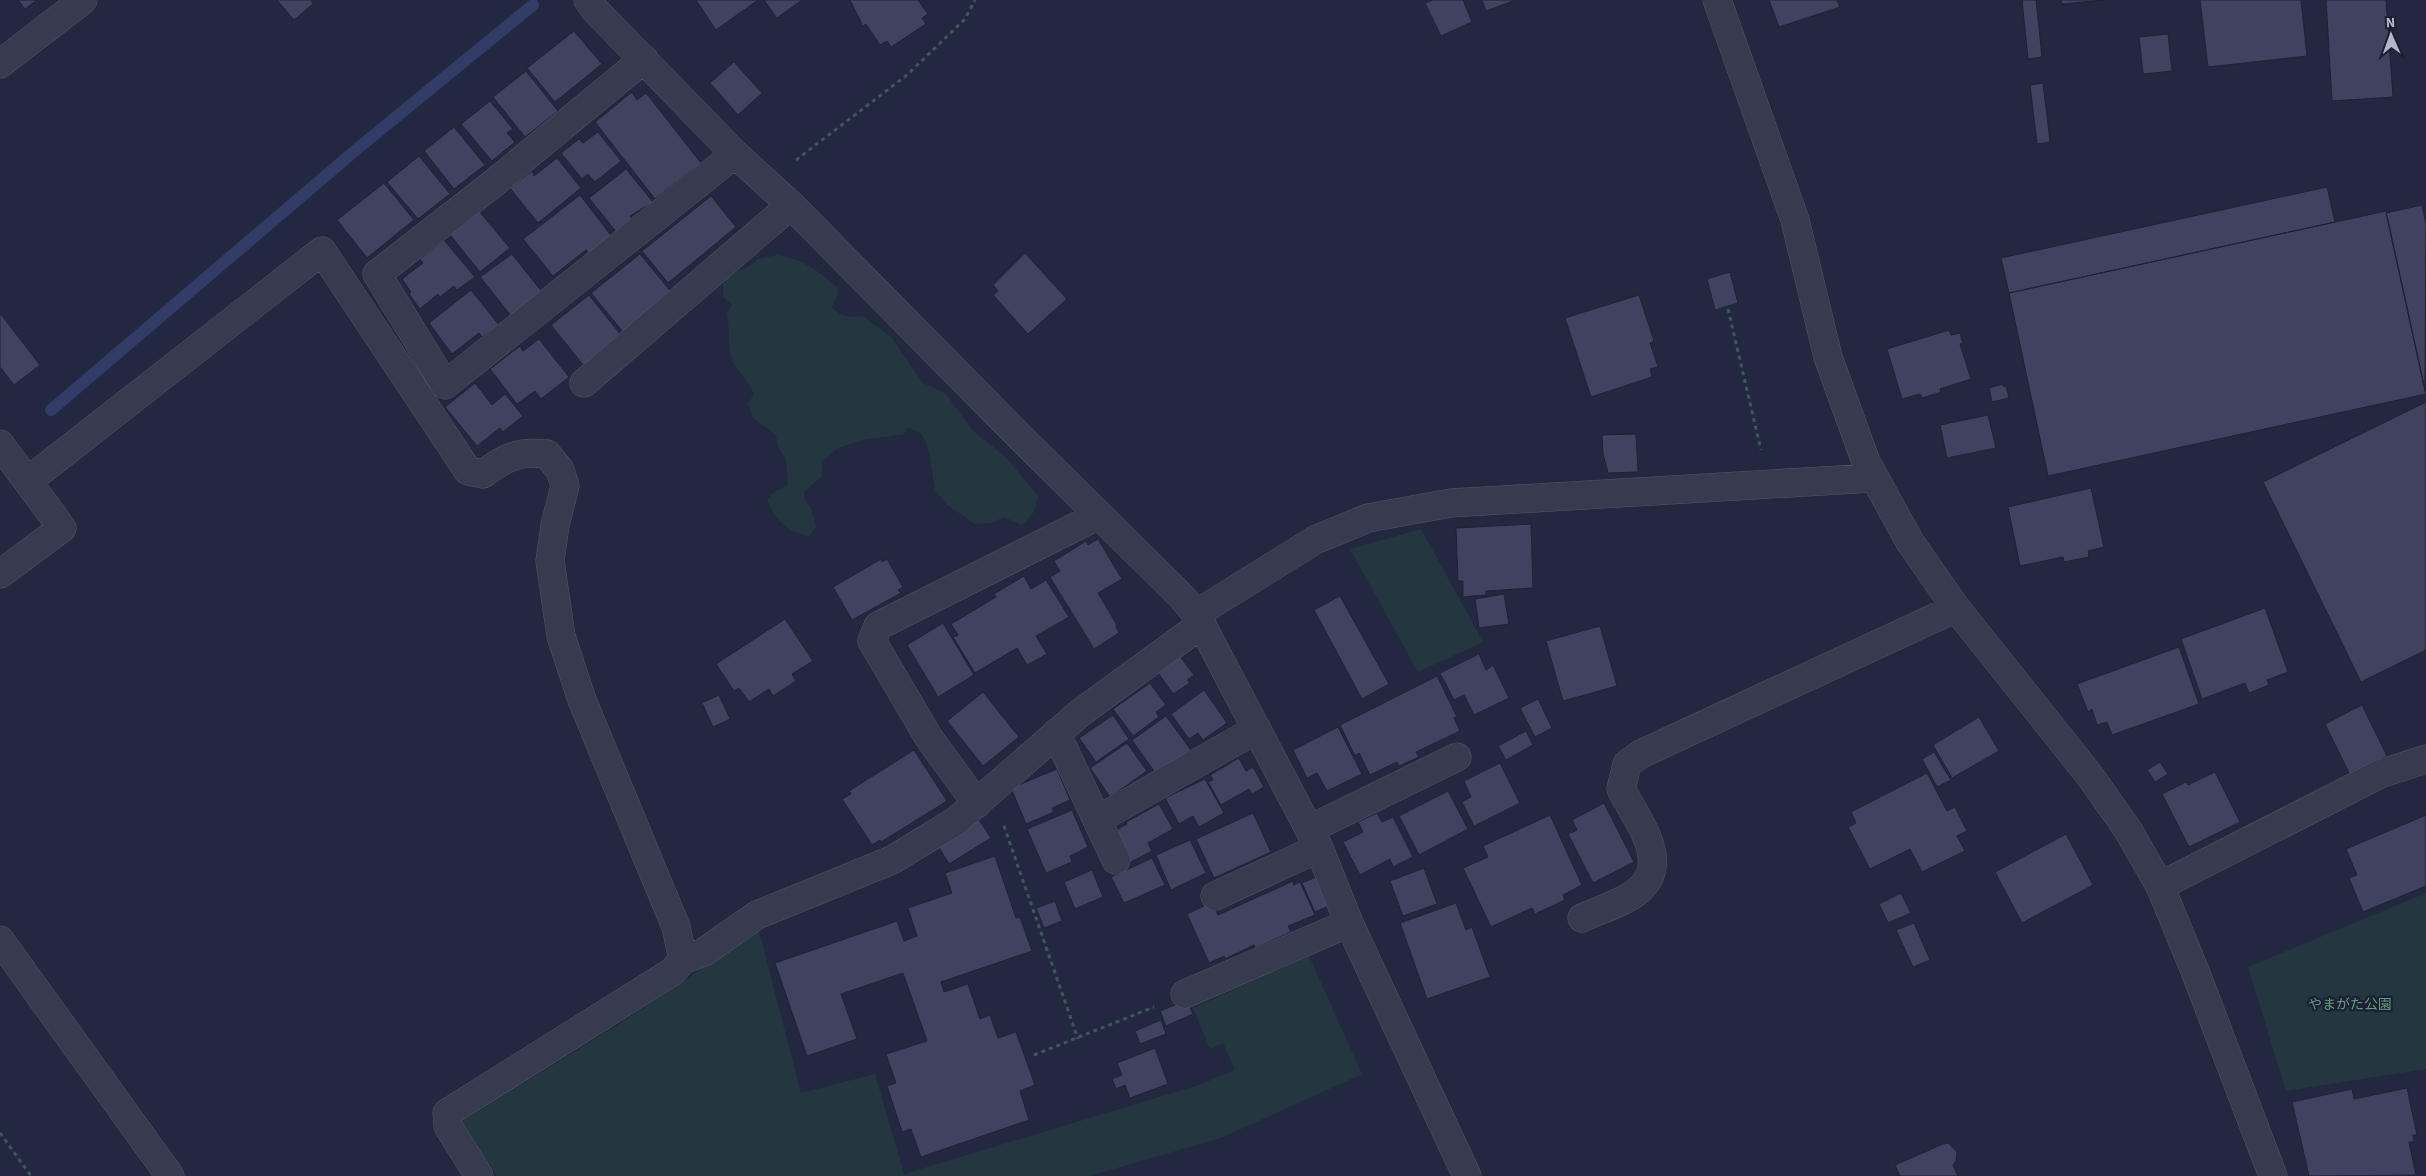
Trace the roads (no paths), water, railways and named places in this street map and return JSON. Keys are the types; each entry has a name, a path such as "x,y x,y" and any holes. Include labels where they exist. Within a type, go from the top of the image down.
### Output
{"street":[{"path":"0,64 83,0"},
{"path":"588,0 735,154 792,205 1099,516 1181,596 1199,619 1314,839 1349,923 1467,1176"},
{"path":"1717,0 1795,220 1828,357 1854,434 1873,478 1910,542 1956,608 2090,776 2128,830 2160,886 2196,971 2273,1176"},
{"path":"644,59 494,183 377,274 445,385 735,154"},
{"path":"584,383 792,205"},
{"path":"28,481 322,251 468,471 483,474 505,458 528,452 548,454 560,470 565,486 555,525 550,561 561,636 582,700 676,927 684,960"},
{"path":"0,444 62,528 0,574"},
{"path":"479,1176 448,1126 447,1113 672,972 684,960 704,952 757,915 892,860 956,821 1056,732 1199,619 1315,540 1368,518 1450,503 1873,478"},
{"path":"984,797 929,738 872,642 878,626 1099,516"},
{"path":"1582,918 1631,896 1649,878 1654,865 1651,848 1621,789 1627,764 1642,754 1956,608"},
{"path":"1097,820 1257,729"},
{"path":"1056,732 1116,860"},
{"path":"1216,896 1457,757"},
{"path":"2160,886 2380,774 2426,759"},
{"path":"1185,994 1349,923"},
{"path":"0,940 170,1176"}],"waterway":[{"path":"51,410 357,149 533,5"}],"park label":[{"name":"やまがた公園","path":"2350,1005"}]}
